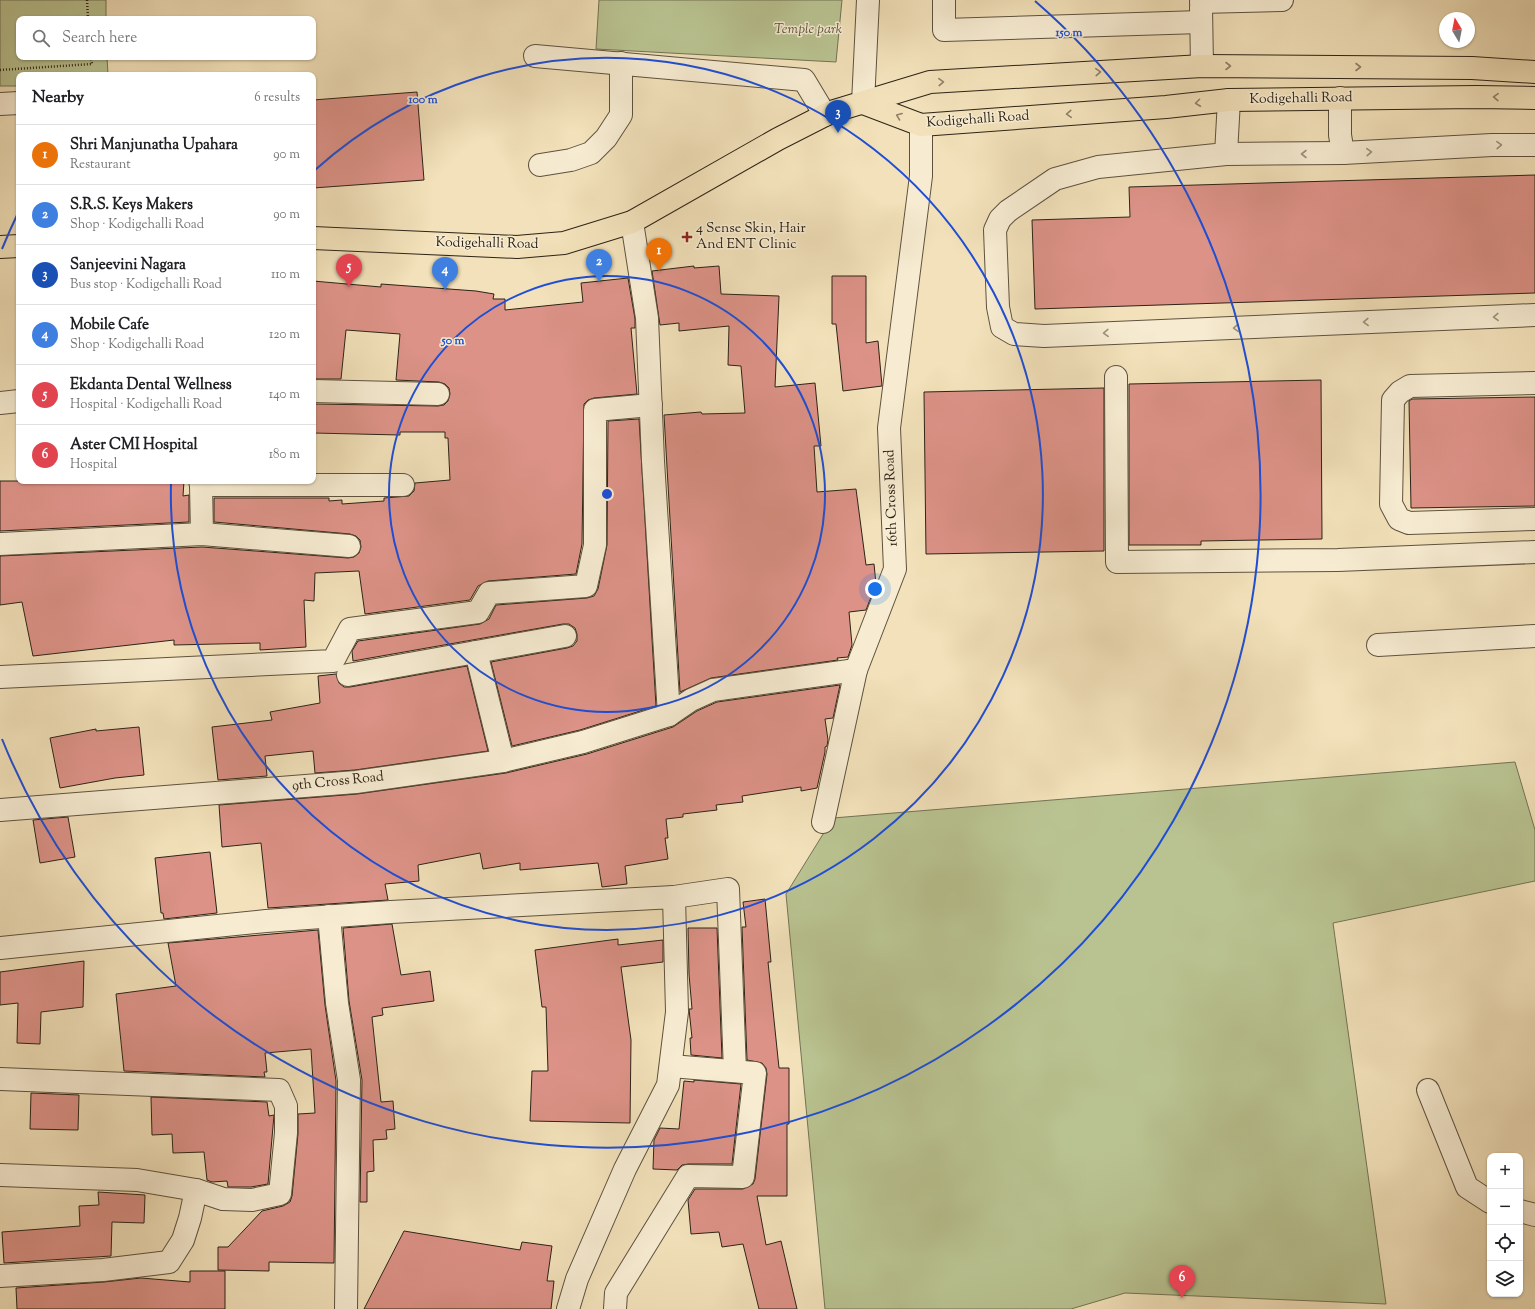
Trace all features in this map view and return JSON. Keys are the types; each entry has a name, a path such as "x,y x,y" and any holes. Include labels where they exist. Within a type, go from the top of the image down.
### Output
{"main road":[{"path":"863,103 930,82 1202,66 1472,68 1535,72"},
{"name":"Kodigehalli Road","path":"316,238 517,247 564,243 632,222 778,139 825,115 863,103 921,125 1166,107 1229,100 1477,97 1535,98"},
{"path":"0,247 16,246"}],"street":[{"path":"863,103 868,0"},
{"path":"944,0 944,30 1282,0"},
{"path":"1201,8 1202,66"},
{"path":"535,56 804,80 825,115"},
{"path":"540,165 570,160 591,153 606,138 621,115 621,63"},
{"path":"1340,98 1340,135 1343,153"},
{"path":"1226,154 1229,100"},
{"path":"0,104 16,104"},
{"name":"16th Cross Road","path":"823,822 856,670 895,570 889,428 921,176 921,125"},
{"path":"1535,145 1492,145 1343,153 1226,154 1092,169 1054,179 1008,211 1000,219 995,230 998,307 1002,327 1014,334 1044,336 1535,315"},
{"path":"632,222 647,318 669,716"},
{"path":"1116,377 1117,562 1338,560 1535,552"},
{"path":"1535,383 1410,386 1400,392 1393,400 1391,504 1399,519 1409,523 1535,519"},
{"path":"316,391 438,394"},
{"path":"0,402 16,401"},
{"path":"0,677 333,661 350,629 478,612 488,593 586,586 595,545 595,410 651,406"},
{"path":"201,484 202,534"},
{"path":"302,484 403,485"},
{"path":"0,544 202,534 349,546"},
{"path":"348,675 565,636"},
{"path":"1378,645 1535,636"},
{"path":"476,652 503,761"},
{"path":"669,716 691,700 713,690 856,670"},
{"name":"9th Cross Road","path":"0,810 356,782 503,761 583,742 669,716"},
{"path":"0,948 266,921 329,916 674,897 728,889 735,1071"},
{"path":"568,1309 577,1279 625,1169 668,1085 677,1012 674,897"},
{"path":"329,916 337,1003 349,1080 346,1309"},
{"path":"615,1309 616,1293 688,1176 744,1177 755,1073 671,1066"},
{"path":"0,1079 279,1090 286,1106 286,1133 280,1194 252,1200 224,1199 196,1190 137,1180 0,1175"},
{"path":"1428,1090 1467,1187 1487,1200"},
{"path":"0,1276 103,1270 169,1262 183,1240 190,1218 196,1190"},
{"path":"1523,1212 1535,1215"}],"path":[{"path":"87,0 88,16"},
{"path":"0,70 92,64 91,60"}],"green space":[{"path":"0,0 106,0 106,16 16,16 16,60 107,60 108,72 16,72 16,86 0,86"},
{"name":"Temple park","path":"599,0 842,0 836,62 596,49"},
{"path":"1515,762 1535,830 1535,881 1333,923 1386,1304 1125,1293 1071,1309 825,1309 786,894 833,818"}],"building":[{"path":"417,92 424,180 316,188 316,100"},
{"path":"1535,175 1535,293 1035,309 1032,220 1130,217 1129,187"},
{"path":"694,266 694,268 719,266 721,294 779,296 775,387 815,383 821,446 814,446 817,492 856,489 866,565 874,564 876,584 866,610 849,612 852,645 848,657 837,658 838,660 711,678 680,692 664,415 701,412 702,414 745,413 741,366 728,365 729,326 679,331 679,323 660,325 652,271"},
{"path":"832,276 866,276 866,343 878,341 882,386 843,391 836,324 832,324"},
{"path":"628,278 635,319 635,328 631,328 637,394 594,398 588,400 584,404 582,544 576,574 488,581 478,586 470,600 365,614 359,571 315,573 314,601 304,600 306,647 260,650 260,643 174,645 174,640 33,656 22,602 0,605 0,556 202,547 348,558 354,557 359,553 361,547 360,540 356,536 350,534 214,522 214,498 329,498 329,501 342,500 342,504 384,501 384,498 409,496 414,491 415,483 450,480 448,438 445,438 445,432 400,432 400,435 316,433 316,404 438,406 444,405 448,401 450,394 449,388 445,384 439,382 396,380 400,334 346,330 341,379 316,379 316,281 381,287 381,284 476,291 494,294 493,299 505,299 505,310 583,302 581,283"},
{"path":"1321,380 1322,539 1201,541 1201,545 1129,545 1129,384"},
{"path":"1104,388 1104,551 926,554 924,392"},
{"path":"1535,397 1535,506 1411,508 1409,401 1412,399"},
{"path":"639,419 656,706 580,730 512,746 491,662 573,646 577,641 577,634 575,628 569,624 353,661 352,651 358,641 480,624 489,619 496,605 587,598 594,596 598,589 607,545 608,421"},
{"path":"0,481 16,481 16,484 184,484 183,496 189,495 189,522 0,531"},
{"path":"467,666 488,751 355,770 315,773 313,751 265,756 267,776 218,780 212,727 272,720 270,712 320,703 318,676 336,674 339,683 344,687 350,687"},
{"path":"840,685 833,718 825,719 828,740 827,746 825,747 817,788 801,791 801,787 742,796 743,802 716,805 717,810 683,814 683,817 666,819 668,838 665,838 668,859 625,866 627,884 602,887 598,863 520,870 520,863 483,869 480,853 418,865 419,881 385,884 388,900 268,908 261,843 222,847 219,805 357,794 506,773 587,754 673,727 697,711 717,702"},
{"path":"139,727 144,775 115,778 60,788 50,738 96,729 96,731"},
{"path":"68,817 75,857 40,863 33,820"},
{"path":"210,852 217,913 164,919 163,913 161,913 155,858"},
{"path":"765,899 771,962 768,962 779,1068 789,1068 789,1124 787,1124 787,1196 757,1196 766,1245 781,1241 797,1309 759,1309 743,1244 722,1247 719,1232 691,1234 688,1200 695,1189 743,1189 753,1184 755,1179 767,1074 766,1068 762,1063 747,1060 742,927 746,927 743,902"},
{"path":"392,924 401,975 430,971 434,1001 382,1008 383,1015 372,1017 381,1102 393,1101 395,1129 386,1130 387,1139 373,1140 374,1171 367,1172 367,1202 360,1202 362,1080 349,1001 343,928"},
{"path":"688,928 717,928 722,1058 691,1055 690,1038 692,1038 689,1009 692,1009 689,974"},
{"path":"318,930 325,1005 336,1081 334,1263 269,1262 269,1271 218,1270 218,1247 228,1247 262,1211 283,1206 290,1202 292,1196 298,1134 298,1114 315,1113 311,1049 265,1053 267,1072 264,1072 265,1077 124,1071 116,994 176,986 168,943"},
{"path":"618,939 618,945 663,940 663,962 621,967 631,1040 630,1123 530,1121 532,1071 548,1071 546,1007 542,1007 535,950"},
{"path":"84,961 83,1007 41,1012 40,1044 17,1043 18,1003 0,1005 0,972"},
{"path":"694,1080 741,1084 732,1164 688,1164 682,1165 677,1170 653,1169 654,1140 660,1128 679,1129 684,1081 694,1082"},
{"path":"31,1093 79,1095 78,1130 30,1129"},
{"path":"151,1097 267,1102 269,1116 274,1115 268,1184 251,1187 228,1187 227,1181 212,1182 207,1180 204,1152 173,1153 172,1134 152,1135"},
{"path":"98,1192 145,1195 144,1223 112,1222 111,1256 4,1263 2,1232 80,1226 79,1206 99,1205"},
{"path":"404,1231 520,1250 522,1242 552,1246 547,1281 554,1281 551,1309 364,1309"},
{"path":"190,1271 225,1271 225,1309 17,1309 16,1288 141,1278 190,1282"}],"place":[{"name":"Sanjeevini Nagara","path":"838,133"},
{"name":"4 Sense Skin, Hair And ENT Clinic","path":"687,237"},
{"name":"Shri Manjunatha Upahara","path":"659,271"},
{"name":"S.R.S. Keys Makers","path":"599,282"},
{"name":"Ekdanta Dental Wellness","path":"349,287"},
{"name":"Mobile Cafe","path":"445,290"},
{"name":"Aster CMI Hospital","path":"1182,1298"}]}
